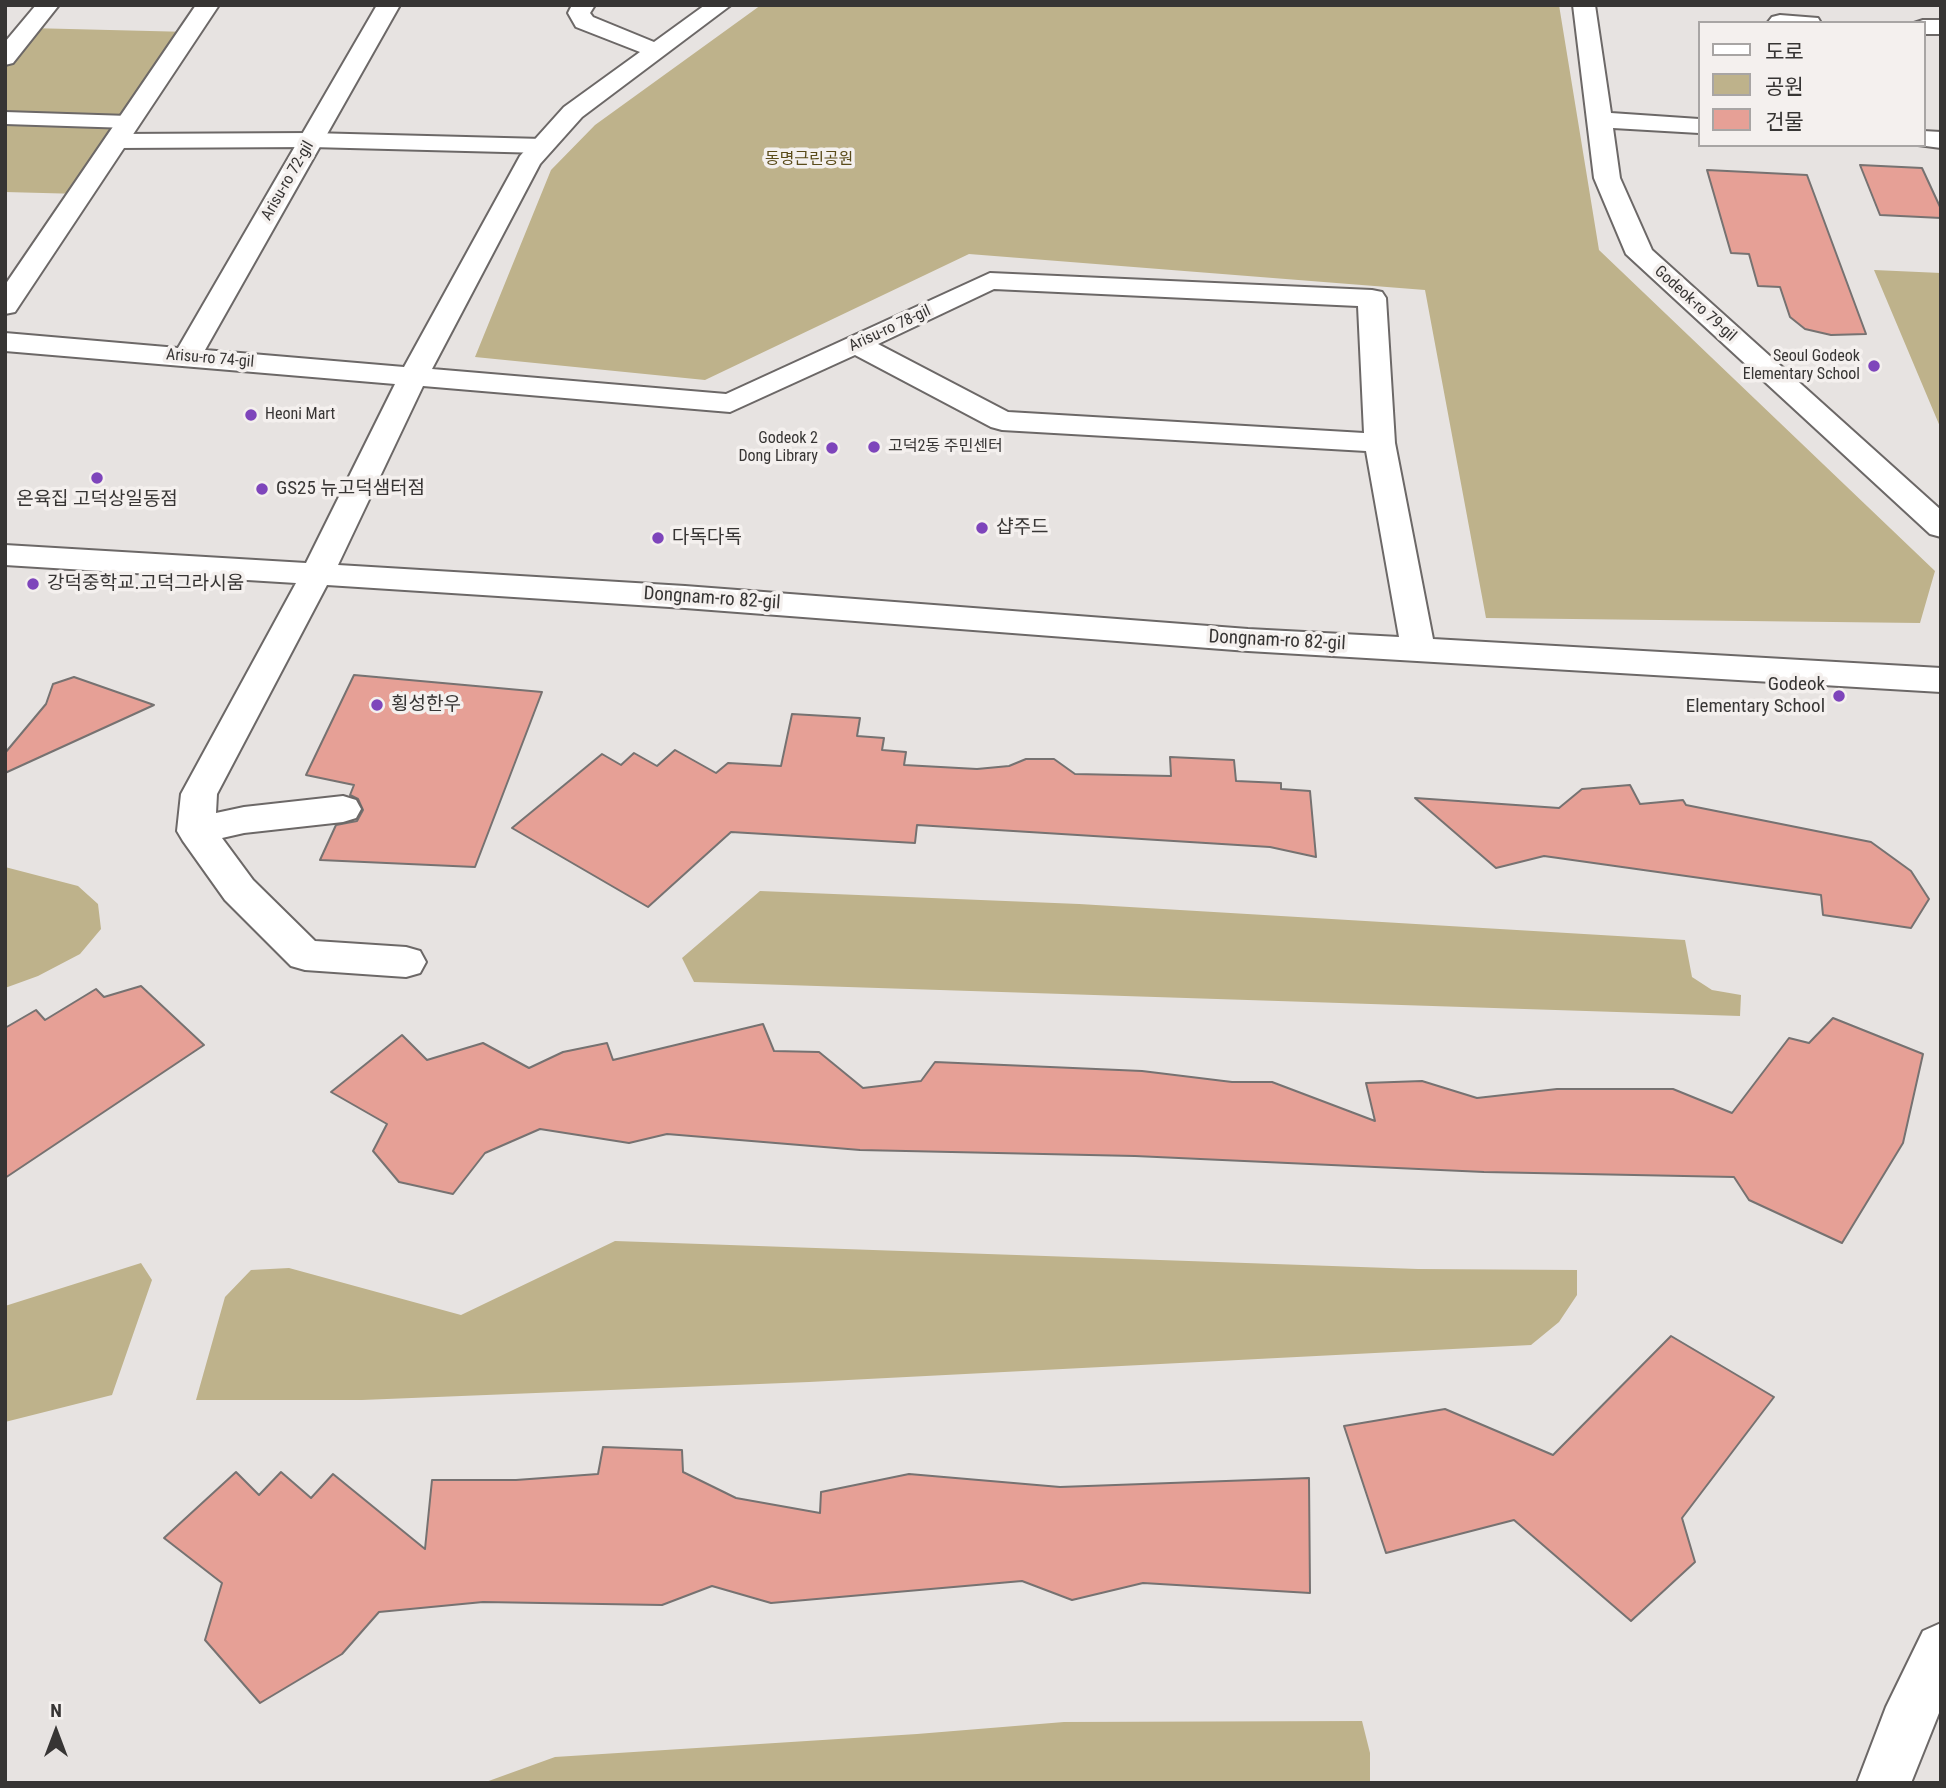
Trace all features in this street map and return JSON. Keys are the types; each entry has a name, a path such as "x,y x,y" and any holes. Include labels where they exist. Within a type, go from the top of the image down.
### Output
{"street":[{"path":"5,58 48,5"},
{"path":"5,306 208,5"},
{"name":"Arisu-ro 72-gil","path":"187,357 389,5"},
{"path":"584,5 579,13 584,22 657,51"},
{"path":"406,962 305,956 239,890 196,831 198,794 317,574 414,375 529,161 573,112 720,5"},
{"name":"Godeok-ro 79-gil","path":"1584,5 1607,178 1640,254 1941,527"},
{"path":"1778,17 1799,21"},
{"path":"1601,120 1698,126"},
{"name":"Arisu-ro 78-gil","path":"414,375 730,403 990,281 1372,298 1380,443"},
{"name":"Arisu-ro 74-gil","path":"5,342 414,375"},
{"path":"856,344 1002,421 1380,443 1418,649"},
{"name":"Dongnam-ro 82-gil","path":"5,555 685,597 1248,640 1941,680"},
{"path":"196,831 244,820 343,809"},
{"path":"1884,1783 1905,1726 1941,1649"}],"lane":[{"path":"5,118 123,132 543,146"}],"green space":[{"name":"동명근린공원","path":"761,5 1559,5 1599,250 1935,571 1920,623 1486,618 1425,290 969,254 705,380 475,357 551,170 595,125"},
{"path":"29,28 190,32 81,194 5,192 5,58"},
{"path":"1874,270 1941,273 1941,429"},
{"path":"5,867 78,886 98,904 101,929 80,954 38,976 5,988"},
{"path":"760,891 1079,904 1685,940 1692,977 1712,990 1741,995 1740,1016 694,982 682,958"},
{"path":"615,1241 1418,1269 1577,1270 1577,1295 1559,1322 1531,1345 809,1382 362,1400 196,1400 225,1297 251,1270 289,1268 461,1315"},
{"path":"141,1263 152,1280 112,1395 5,1422 5,1306"},
{"path":"1362,1721 1370,1753 1370,1783 483,1783 555,1757 1064,1722"}],"building":[{"path":"1860,165 1922,168 1941,209 1941,218 1880,215"},
{"path":"1707,170 1807,175 1866,334 1831,335 1805,329 1790,317 1780,287 1758,286 1749,254 1731,253"},
{"path":"354,675 542,692 475,867 320,860 336,825 357,821 363,810 358,799 350,795 354,785 306,775"},
{"path":"74,677 154,705 5,773 5,753 46,704 53,684"},
{"path":"792,714 860,718 857,736 884,738 882,750 906,752 904,765 977,769 1009,766 1026,759 1054,759 1075,774 1171,776 1170,757 1234,760 1236,781 1281,783 1281,789 1310,791 1316,857 1270,847 917,825 915,843 731,832 648,907 512,828 602,754 621,765 634,753 657,766 675,750 716,773 728,763 781,766"},
{"path":"1630,785 1640,804 1683,800 1686,805 1871,842 1911,871 1929,899 1911,928 1823,915 1821,895 1544,856 1496,868 1415,798 1559,808 1582,789"},
{"path":"141,986 204,1045 5,1178 5,1028 36,1010 45,1020 96,989 104,997"},
{"path":"1833,1018 1923,1054 1903,1143 1842,1243 1749,1200 1734,1177 1484,1172 1135,1156 860,1150 667,1134 629,1143 540,1129 485,1153 453,1194 399,1182 373,1151 387,1124 331,1092 402,1035 427,1060 483,1043 529,1068 563,1052 607,1043 613,1060 763,1024 774,1051 819,1052 863,1088 921,1081 935,1062 1142,1071 1232,1082 1272,1082 1375,1121 1366,1083 1422,1081 1477,1098 1557,1089 1673,1089 1732,1113 1789,1038 1809,1043"},
{"path":"1671,1336 1774,1397 1682,1518 1695,1562 1631,1621 1514,1520 1386,1553 1344,1426 1445,1409 1553,1455"},
{"path":"603,1447 682,1450 683,1472 736,1498 820,1513 821,1492 909,1474 1060,1487 1309,1478 1310,1593 1143,1583 1072,1600 1022,1581 771,1603 712,1586 662,1605 483,1602 379,1612 342,1654 260,1703 205,1640 222,1583 164,1538 236,1472 259,1495 281,1472 311,1498 333,1474 425,1549 432,1480 516,1480 598,1474"}],"place":[{"name":"Seoul Godeok Elementary School","path":"1874,366"},
{"name":"Heoni Mart","path":"251,415"},
{"name":"고덕2동 주민센터","path":"874,447"},
{"name":"Godeok 2 Dong Library","path":"832,448"},
{"name":"온육집 고덕상일동점","path":"97,478"},
{"name":"GS25 뉴고덕샘터점","path":"262,489"},
{"name":"샵주드","path":"982,528"},
{"name":"다독다독","path":"658,538"},
{"name":"강덕중학교.고덕그라시움","path":"33,584"},
{"name":"Godeok Elementary School","path":"1839,696"},
{"name":"횡성한우","path":"377,705"}]}
